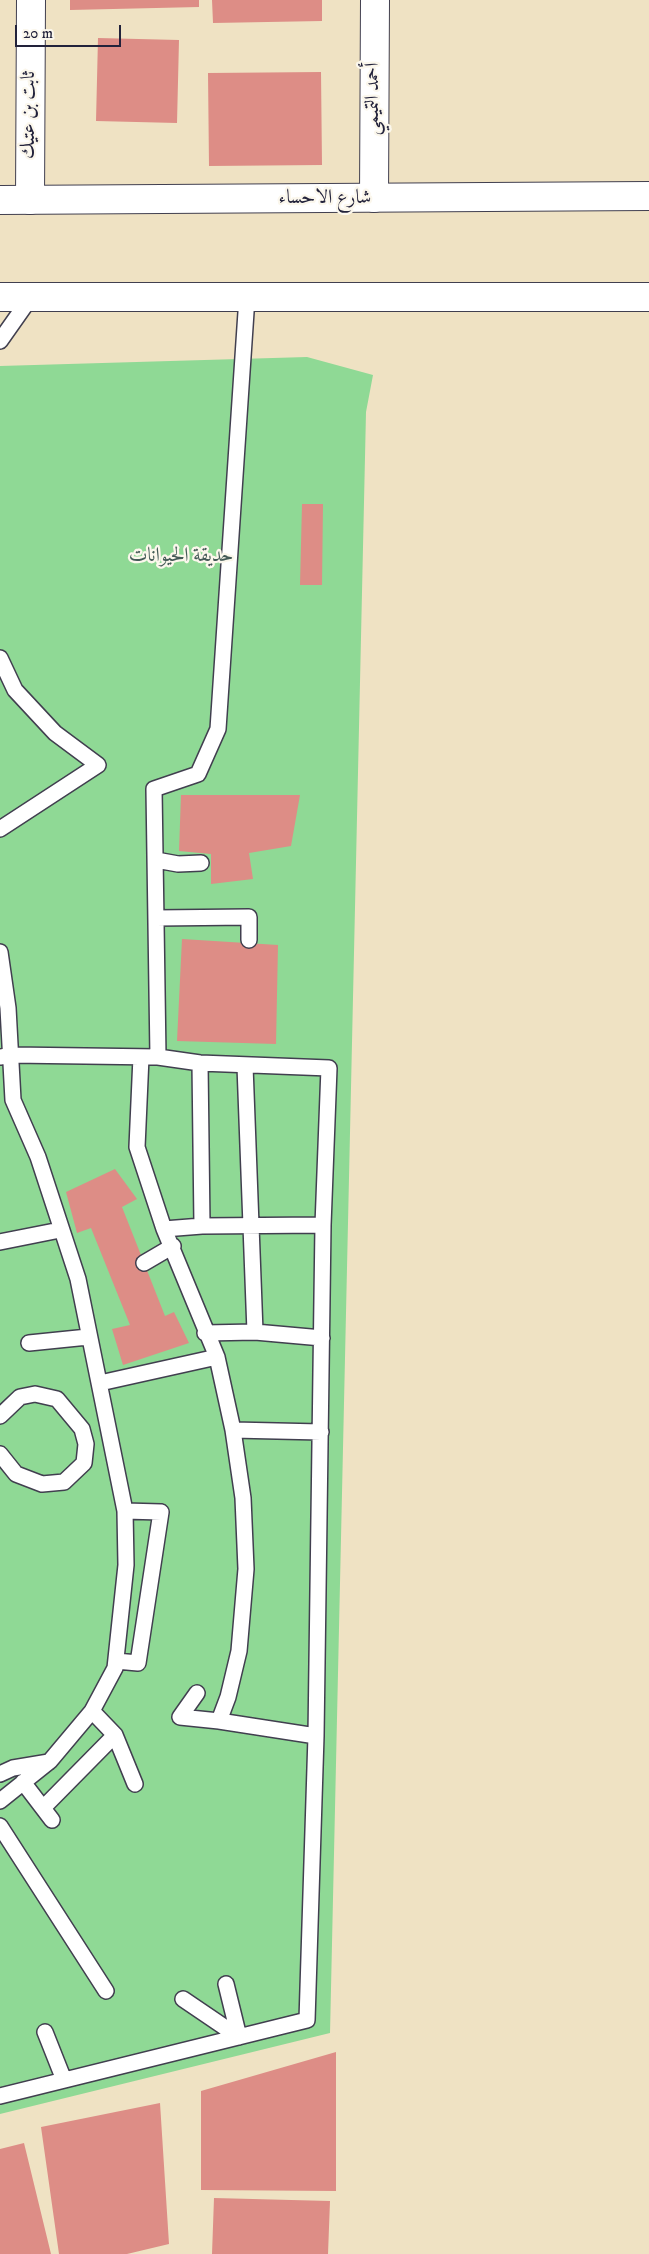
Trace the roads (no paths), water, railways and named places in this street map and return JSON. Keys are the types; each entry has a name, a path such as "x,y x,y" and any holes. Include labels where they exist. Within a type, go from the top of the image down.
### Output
{"main road":[{"name":"ثابت بن عتيك","path":"30,200 31,0"},
{"name":"أحمد التميمي","path":"374,198 375,0"},
{"name":"شارع الاحساء","path":"0,200 649,196"},
{"path":"0,297 649,297"}],"lane":[{"path":"0,342 31,297"},
{"path":"158,1057 154,788 198,774 218,729 247,297"},
{"path":"0,658 14,690 55,733 98,764 0,829"},
{"path":"156,860 178,864 201,863"},
{"path":"156,918 249,917 249,940"},
{"path":"0,952 6,983 6,1103 38,1157 60,1230 70,1248 78,1279 88,1337 100,1383 110,1443 125,1511 126,1565 116,1661 92,1711 50,1762 0,1800"},
{"path":"0,2096 307,2020 316,1736 323,1224 329,1068 245,1066 200,1063 158,1057 6,1056"},
{"path":"141,1057 137,1147 164,1229 173,1246 205,1333 217,1357 233,1430 243,1498 246,1569 238,1651 228,1697 219,1721"},
{"path":"200,1063 202,1226"},
{"path":"245,1066 254,1332"},
{"path":"164,1229 202,1226 323,1224"},
{"path":"0,1242 60,1230"},
{"path":"144,1263 173,1246"},
{"path":"205,1333 254,1332 322,1338"},
{"path":"29,1342 88,1337"},
{"path":"100,1383 217,1357"},
{"path":"0,1416 20,1397 35,1394 57,1399 82,1429 86,1444 84,1463 64,1482 42,1484 16,1474 0,1454"},
{"path":"233,1430 321,1432"},
{"path":"86,1444 110,1443"},
{"path":"116,1661 138,1663 161,1512 125,1511"},
{"path":"198,1694 180,1717 316,1736"},
{"path":"92,1711 115,1735 135,1784"},
{"path":"23,1782 47,1814 115,1735"},
{"path":"0,1774 13,1768 50,1762"},
{"path":"0,1826 106,1991"},
{"path":"226,1984 239,2037"},
{"path":"183,2000 239,2037"},
{"path":"45,2032 64,2080"}],"park label":[{"name":"حديقة الحيوانات","path":"181,557"}]}
